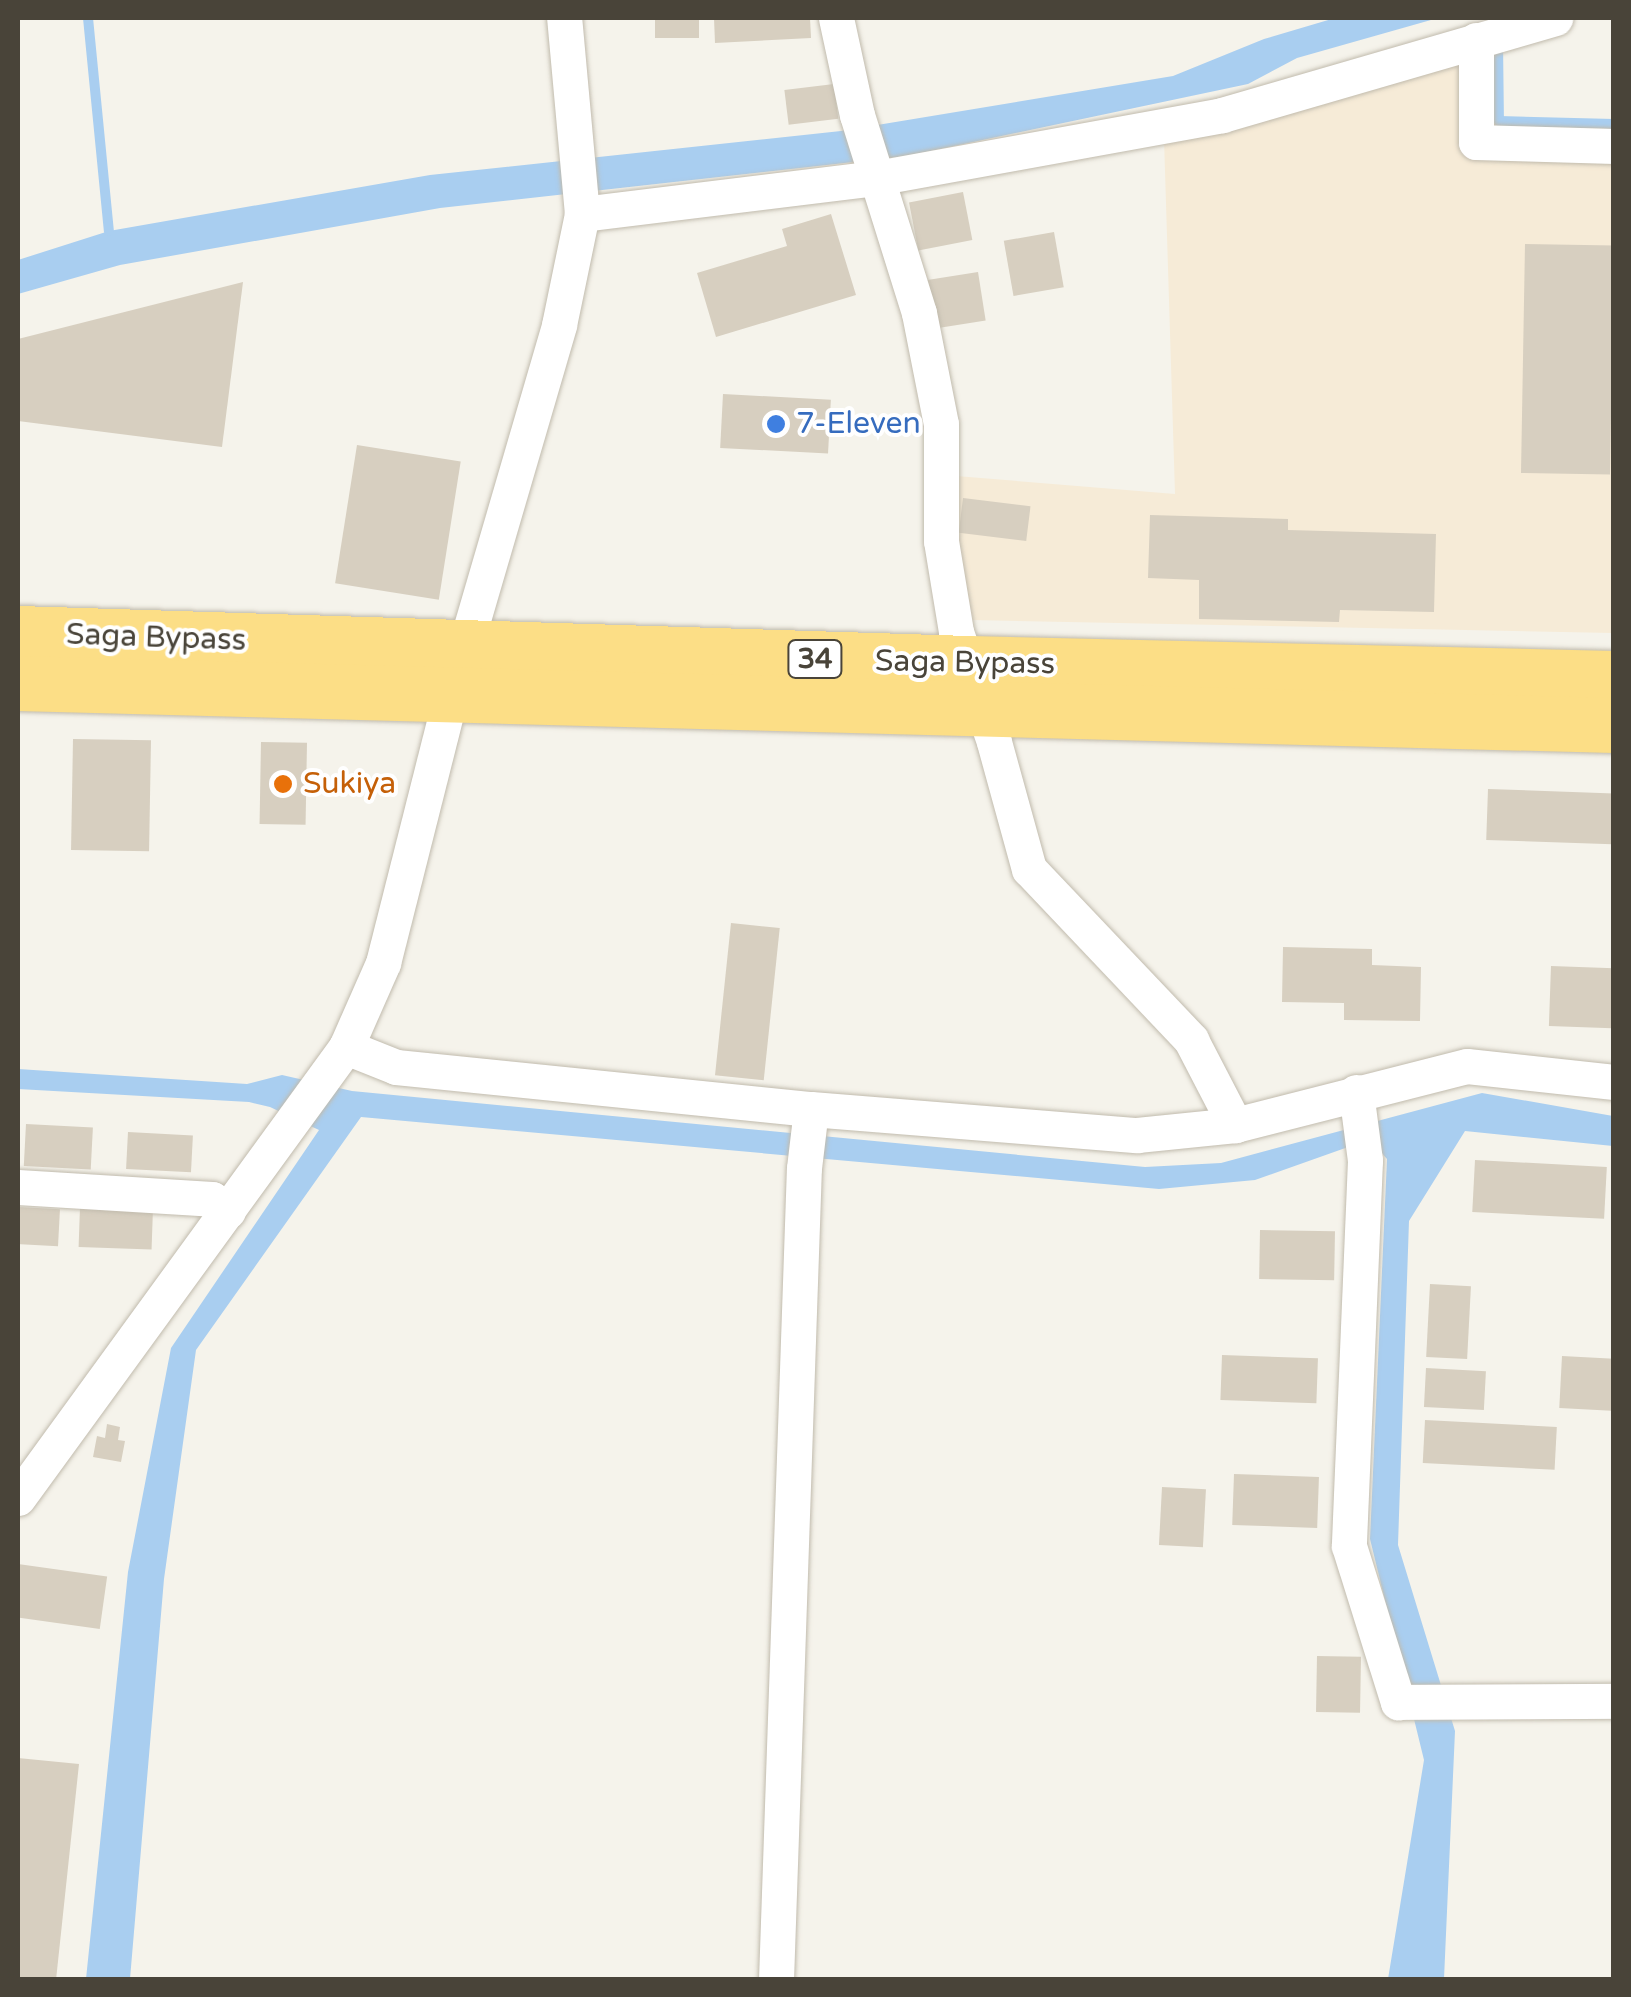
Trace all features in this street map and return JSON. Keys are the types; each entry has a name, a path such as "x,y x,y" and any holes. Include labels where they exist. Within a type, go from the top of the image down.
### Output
{"highway":[{"name":"Saga Bypass","path":"18,633 457,672"},
{"name":"Saga Bypass","path":"18,683 457,672 976,686 1614,724"},
{"name":"Saga Bypass","path":"976,686 1614,678"}],"street":[{"path":"18,1498 346,1048 383,963 457,672 559,325 582,214 564,18"},
{"path":"836,18 858,115 919,314 941,424 942,541 956,632 1030,869 1191,1040 1235,1125"},
{"path":"582,214 876,178 1222,115 1554,18"},
{"path":"1476,40 1476,142 1614,146"},
{"path":"346,1048 396,1067 810,1119 1138,1135 1235,1125 1357,1104 1467,1066 1614,1082"},
{"path":"1357,1104 1365,1160 1349,1546 1398,1702 1614,1701"},
{"path":"776,1980 804,1168 810,1119"},
{"path":"18,1187 212,1199 228,1211"}],"shaded area":[{"path":"1466,59 1466,154 1613,160 1613,633 972,620 953,562 956,476 1175,494 1164,139"}],"water":[{"path":"1335,18 1438,18 1297,58 1248,84 907,156 440,208 120,265 18,294 18,260 109,231 430,175 841,131 1173,76 1264,39"},
{"path":"18,1069 247,1084 282,1075 352,1091 1145,1167 1221,1163 1482,1093 1613,1116 1613,1146 1465,1131 1409,1221 1398,1545 1455,1731 1444,1979 1388,1979 1424,1760 1370,1539 1387,1159 1374,1144 1351,1146 1255,1180 1159,1189 361,1117 196,1350 164,1579 130,1979 86,1979 128,1572 171,1348 319,1130 270,1107 249,1102 18,1089"}],"building":[{"path":"655,18 699,18 699,38 655,38"},
{"path":"714,18 810,18 811,38 715,43"},
{"path":"834,84 838,119 789,125 784,90"},
{"path":"963,192 972,240 918,251 909,202"},
{"path":"831,214 856,295 716,337 697,273 787,246 782,229"},
{"path":"1054,232 1064,287 1013,296 1004,241"},
{"path":"1525,244 1614,246 1610,475 1521,473"},
{"path":"978,272 986,320 930,329 923,281"},
{"path":"243,282 222,447 18,421 18,339"},
{"name":"7-Eleven","path":"723,394 831,400 828,454 720,448"},
{"path":"357,445 461,461 439,600 335,583"},
{"path":"963,498 1030,506 1026,541 959,533"},
{"path":"1150,515 1288,519 1288,530 1436,534 1434,612 1340,610 1339,622 1199,619 1199,580 1148,578"},
{"path":"73,739 151,740 149,851 71,850"},
{"name":"Sukiya","path":"261,742 307,743 306,825 260,824"},
{"path":"1488,789 1614,793 1612,844 1486,840"},
{"path":"731,923 780,928 764,1080 715,1075"},
{"path":"1283,947 1372,949 1372,965 1421,967 1420,1021 1344,1020 1344,1003 1282,1002"},
{"path":"1551,966 1614,968 1612,1028 1549,1026"},
{"path":"26,1124 93,1128 91,1169 24,1166"},
{"path":"128,1132 193,1135 191,1172 126,1169"},
{"path":"1475,1160 1607,1167 1604,1219 1472,1212"},
{"path":"18,1207 60,1209 58,1246 18,1244"},
{"path":"80,1207 153,1210 152,1250 79,1247"},
{"path":"1260,1230 1335,1231 1334,1280 1259,1279"},
{"path":"1430,1284 1471,1286 1467,1359 1426,1357"},
{"path":"1222,1355 1318,1358 1316,1403 1220,1400"},
{"path":"1562,1356 1614,1359 1611,1411 1559,1408"},
{"path":"1426,1368 1486,1371 1484,1410 1424,1407"},
{"path":"1425,1420 1557,1427 1555,1470 1423,1463"},
{"path":"107,1424 120,1427 118,1440 125,1441 121,1462 93,1457 97,1436 105,1438"},
{"path":"1234,1474 1319,1477 1317,1528 1232,1525"},
{"path":"1162,1487 1206,1489 1203,1547 1159,1545"},
{"path":"18,1564 107,1577 100,1629 18,1618"},
{"path":"1317,1656 1361,1657 1360,1713 1316,1712"},
{"path":"18,1758 79,1764 56,1980 18,1980"}],"waterway":[{"path":"88,18 109,231"},
{"path":"1498,43 1499,121 1614,124"}],"place":[{"name":"7-Eleven","path":"776,424"},
{"name":"Sukiya","path":"283,784"}]}
